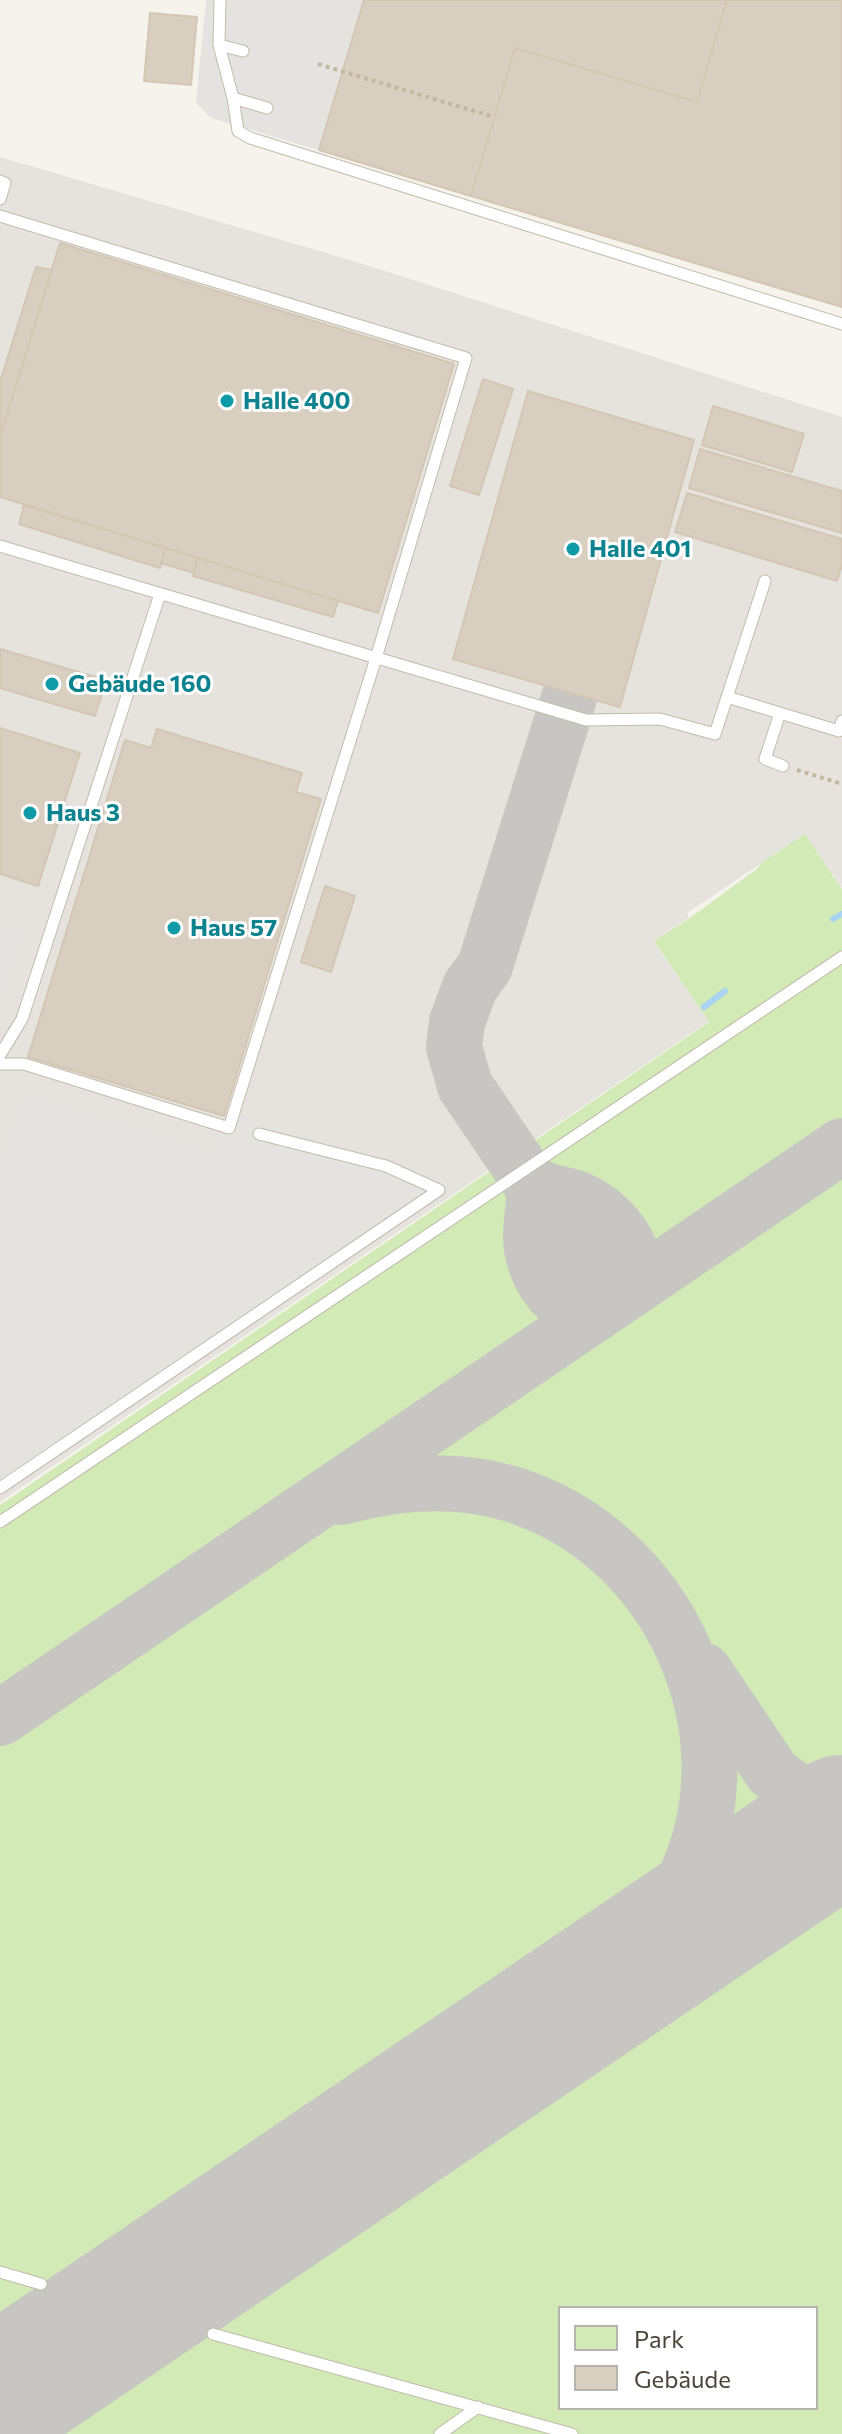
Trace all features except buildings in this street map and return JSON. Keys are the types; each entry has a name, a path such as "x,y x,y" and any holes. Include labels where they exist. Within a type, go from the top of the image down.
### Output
{"lane":[{"path":"220,0 219,45 238,131 250,138 842,324"},
{"path":"219,45 243,51"},
{"path":"233,98 267,108"},
{"path":"0,181 5,183 0,199"},
{"path":"0,216 466,358 229,1128 24,1064 0,1064"},
{"path":"0,546 586,720 660,719 715,734 765,581"},
{"path":"0,1055 22,1019 160,594"},
{"path":"727,697 839,731 842,721"},
{"path":"780,713 765,759 783,766"},
{"path":"0,1522 842,957"},
{"path":"0,1488 439,1190 386,1166 259,1134"},
{"path":"0,2272 41,2284"},
{"path":"213,2334 572,2434"},
{"path":"440,2434 478,2407"}],"path":[{"path":"318,64 494,117"},
{"path":"783,766 842,784"}],"shaded area":[{"path":"206,0 727,0 471,196 211,118 196,103"},
{"path":"0,157 360,263 842,417 842,888 805,834 687,913 689,918 653,941 709,1021 0,1502"},
{"path":"0,921 27,930 0,1016"},
{"path":"21,1089 213,1149 218,1132 235,1137 241,1116 461,1182 0,1496 0,1156"}],"green space":[{"path":"805,834 842,889 842,2434 0,2434 0,1505 709,1022 654,941"}],"waterway":[{"path":"833,919 842,914"},
{"path":"704,1007 725,991"}],"taxiway":[{"path":"569,698 485,966 470,987 457,1022 454,1047 465,1086 592,1273 622,1286 638,1285"},
{"path":"0,1718 842,1146"},
{"path":"531,1183 578,1199 613,1223 633,1259 634,1287"},
{"path":"532,1184 532,1248 540,1275 557,1298 580,1312 594,1315"},
{"path":"341,1497 403,1485 445,1483 508,1493 565,1517 614,1553 654,1598 684,1650 703,1707 710,1767 703,1827 682,1885 660,1920 620,1965 574,2006"},
{"path":"704,1671 772,1772 804,1794 842,1803"}],"runway":[{"path":"0,2395 842,1824"}],"place":[{"name":"Halle 400","path":"227,401"},
{"name":"Halle 401","path":"573,549"},
{"name":"Gebäude 160","path":"52,684"},
{"name":"Haus 3","path":"30,813"},
{"name":"Haus 57","path":"174,928"}]}
